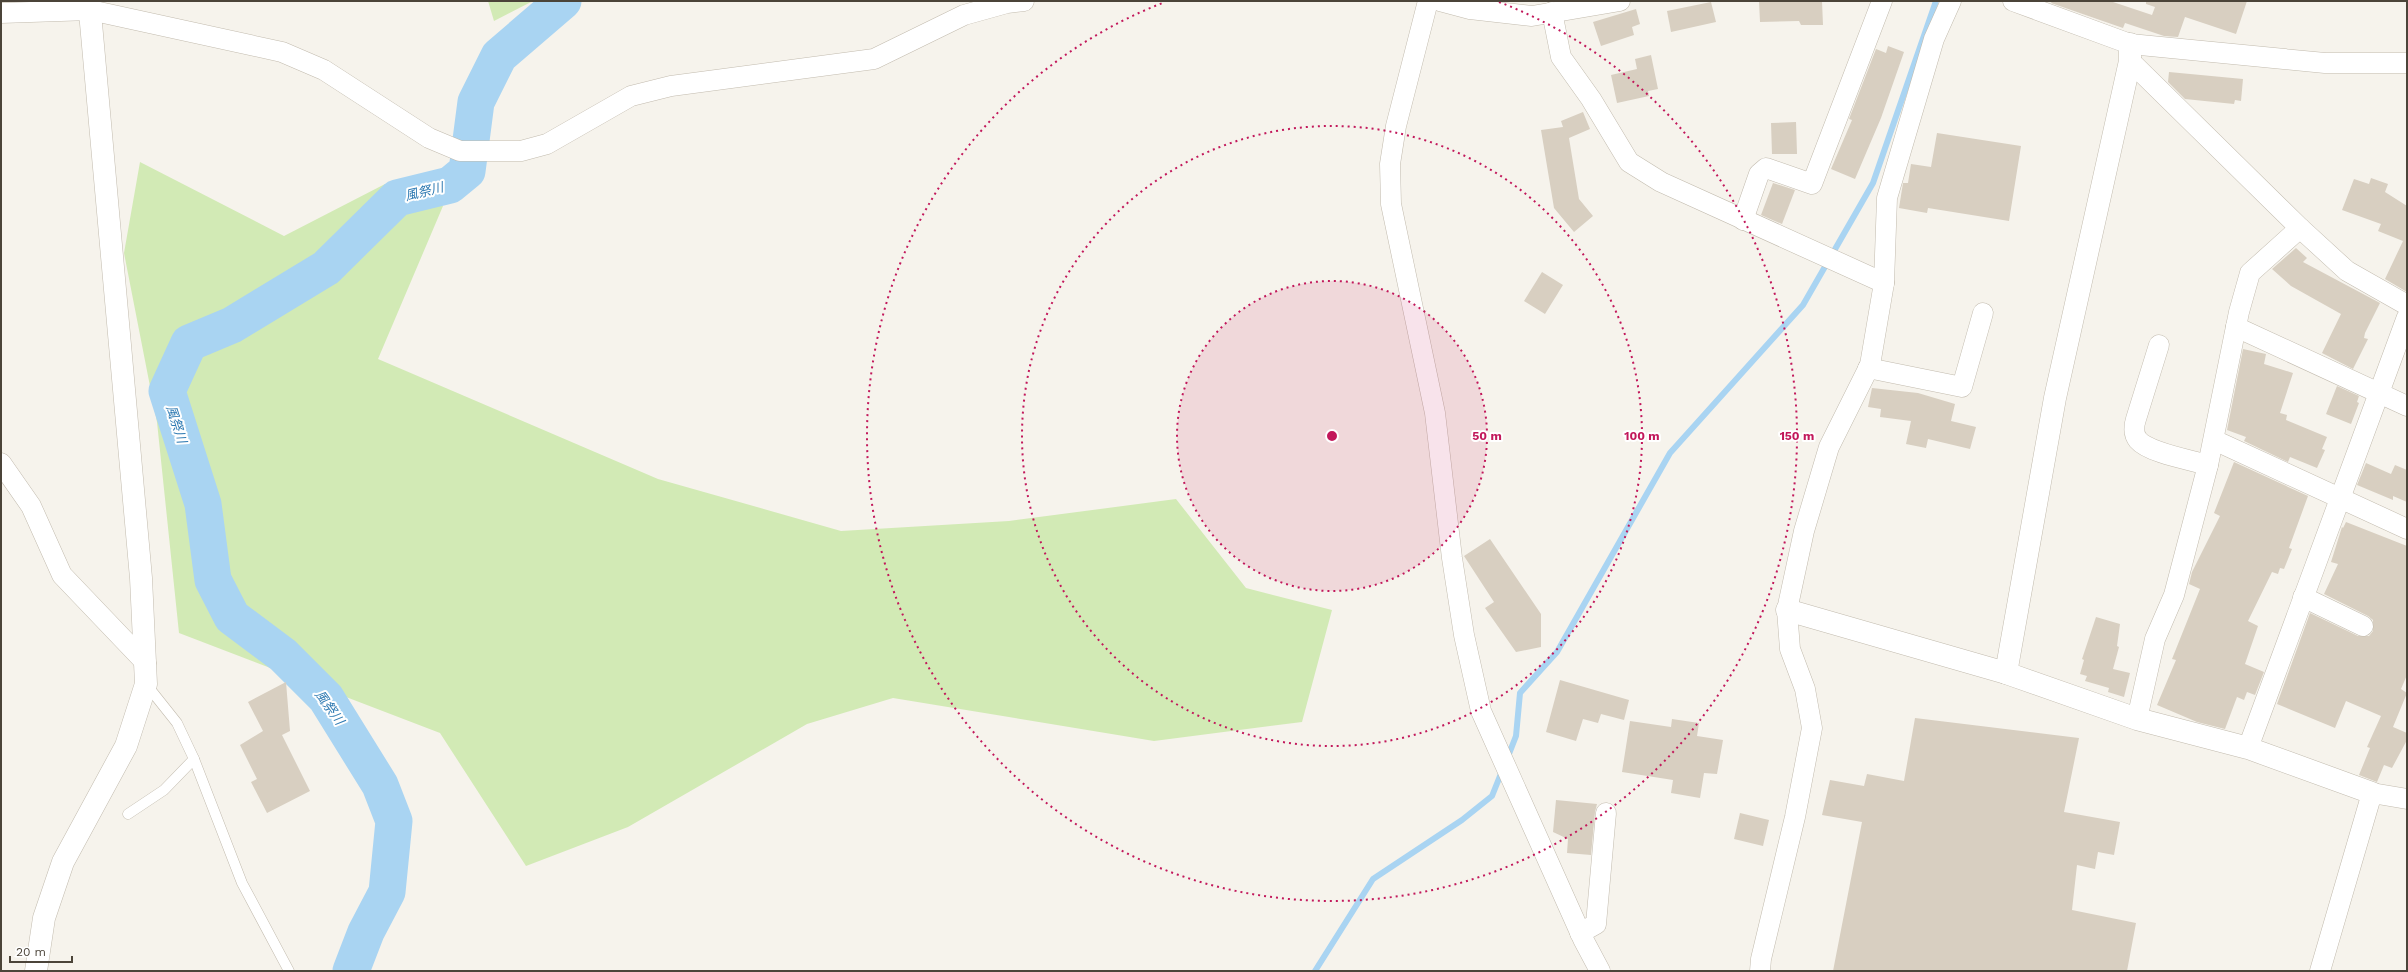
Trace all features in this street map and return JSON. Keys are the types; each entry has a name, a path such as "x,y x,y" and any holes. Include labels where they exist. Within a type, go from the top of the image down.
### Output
{"street":[{"path":"1,13 89,5 282,52 324,70 429,138 460,151 521,151 547,144 631,96 671,86 874,59 967,8 1024,1"},
{"path":"1428,1 1396,126 1390,164 1391,204 1435,412 1452,558 1464,635 1481,711 1580,933 1600,971"},
{"path":"1440,1 1478,10 1532,16 1620,1"},
{"path":"1743,220 1759,174 1766,168 1812,184 1882,1"},
{"path":"1760,971 1761,959 1795,817 1812,728 1805,689 1790,649 1786,610 1804,531 1829,447 1868,368 1884,283 1887,198 1934,39 1951,1"},
{"path":"2013,1 2130,53 2325,63 2407,63"},
{"path":"36,971 44,918 63,862 126,746 146,684 146,663 89,5"},
{"path":"1552,12 1561,57 1591,98 1629,162 1661,182 1884,283"},
{"path":"2130,53 2300,228 2347,270 2407,305"},
{"path":"2006,673 2055,398 2130,53"},
{"path":"2137,719 2156,639 2174,595 2208,465 2236,327 2250,273 2300,228"},
{"path":"1868,368 1962,387 1983,313"},
{"path":"2248,748 2407,317"},
{"path":"2236,327 2407,406"},
{"path":"2159,345 2134,428 2138,439 2149,448 2208,465"},
{"path":"2214,440 2407,529"},
{"path":"1,463 31,506 62,575 146,663"},
{"path":"2303,597 2363,626"},
{"path":"1786,610 2006,673 2137,719 2248,748 2372,793 2405,793"},
{"path":"2320,971 2372,793"},
{"path":"1580,933 1596,924 1606,813"}],"lane":[{"path":"146,684 177,723 194,758 242,883 289,971"},
{"path":"128,814 164,790 194,758"}],"green space":[{"path":"488,1 533,1 494,21"},
{"path":"140,162 284,236 385,184 443,206 378,359 658,479 841,531 1009,521 1176,499 1246,588 1332,610 1302,722 1154,741 893,698 807,724 628,827 526,866 440,733 179,633 157,422 124,253"}],"building":[{"path":"1759,1 1822,1 1823,25 1801,25 1799,21 1760,22"},
{"path":"2052,1 2110,1 2152,15 2155,7 2146,4 2146,1 2247,1 2236,34 2185,17 2178,37 2164,36 2125,23 2123,28 2051,3"},
{"path":"1711,2 1716,22 1671,32 1667,11"},
{"path":"1636,9 1640,24 1632,27 1634,35 1601,46 1593,22"},
{"path":"1888,46 1904,52 1881,118 1855,179 1831,169 1852,120 1849,119 1876,49 1886,53"},
{"path":"1651,55 1658,89 1648,91 1649,96 1617,103 1611,75 1637,69 1635,59"},
{"path":"2169,72 2243,79 2241,101 2235,100 2234,104 2185,99 2168,82"},
{"path":"1583,112 1590,129 1569,138 1579,199 1593,216 1574,232 1554,208 1541,130 1563,127 1561,121"},
{"path":"1796,122 1797,154 1772,154 1771,123"},
{"path":"1937,133 2021,146 2009,221 1928,208 1927,213 1899,208 1903,183 1908,183 1911,164 1931,167"},
{"path":"2371,178 2388,184 2385,192 2407,206 2407,292 2385,279 2403,241 2378,231 2381,224 2342,210 2354,179 2369,184"},
{"path":"1773,183 1795,190 1782,224 1761,215"},
{"path":"2296,248 2307,258 2303,262 2380,303 2365,333 2364,338 2368,339 2353,369 2322,353 2341,314 2291,286 2272,269"},
{"path":"1542,272 1563,285 1545,314 1524,301"},
{"path":"2243,349 2266,354 2264,364 2293,373 2280,413 2287,415 2286,420 2327,437 2322,449 2325,450 2317,468 2290,457 2288,462 2244,441 2246,437 2227,430"},
{"path":"2337,386 2359,396 2357,402 2359,403 2351,424 2326,414"},
{"path":"1872,388 1918,393 1955,404 1951,421 1976,427 1970,449 1928,439 1926,448 1906,444 1911,421 1880,417 1881,409 1868,407"},
{"path":"2234,462 2308,496 2289,548 2292,549 2284,569 2280,568 2278,574 2272,572 2248,621 2258,626 2245,664 2264,672 2255,695 2247,692 2244,700 2237,697 2225,729 2197,722 2157,705 2176,660 2172,659 2200,589 2189,584 2192,572 2220,516 2214,513"},
{"path":"2366,463 2391,474 2395,465 2407,470 2407,502 2393,496 2393,500 2357,485"},
{"path":"2346,522 2407,546 2407,675 2401,689 2407,693 2393,727 2407,733 2407,740 2392,768 2384,765 2377,782 2359,775 2370,748 2367,747 2381,716 2346,701 2335,728 2277,704 2310,613 2358,636 2369,636 2373,631 2373,620 2368,616 2324,594 2338,564 2331,562 2342,527 2343,528"},
{"path":"1490,539 1541,614 1541,647 1516,652 1485,608 1494,602 1464,556"},
{"path":"2096,617 2120,624 2117,646 2119,647 2113,669 2130,673 2124,697 2108,692 2109,688 2085,681 2087,676 2080,674 2084,660 2082,659"},
{"path":"1560,680 1629,700 1624,720 1601,714 1598,723 1583,719 1576,741 1546,732"},
{"path":"286,682 290,731 282,735 310,791 267,813 251,782 257,779 240,745 263,731 248,702"},
{"path":"1915,718 2079,738 2064,812 2120,822 2114,855 2098,852 2095,869 2077,865 2072,910 2136,923 2127,971 1833,971 1862,822 1822,815 1830,780 1864,786 1867,774 1904,781"},
{"path":"1672,719 1699,723 1697,736 1723,740 1717,774 1704,773 1700,798 1671,793 1673,780 1622,772 1630,721 1671,727"},
{"path":"1556,800 1597,804 1591,855 1567,853 1568,839 1553,832"},
{"path":"1740,813 1769,820 1763,846 1734,839"}],"waterway":[{"name":"風祭川","path":"351,971 366,932 387,892 394,821 380,785 326,698 283,655 232,617 213,580 203,504 167,391 189,343 232,325 326,268 397,198 450,185 467,171 476,102 499,56 563,1"},
{"path":"1507,759 1516,736 1520,693 1557,652 1670,453 1803,305 1873,183 1936,1"},
{"path":"1315,971 1373,879 1462,820 1492,796 1502,771"}]}
